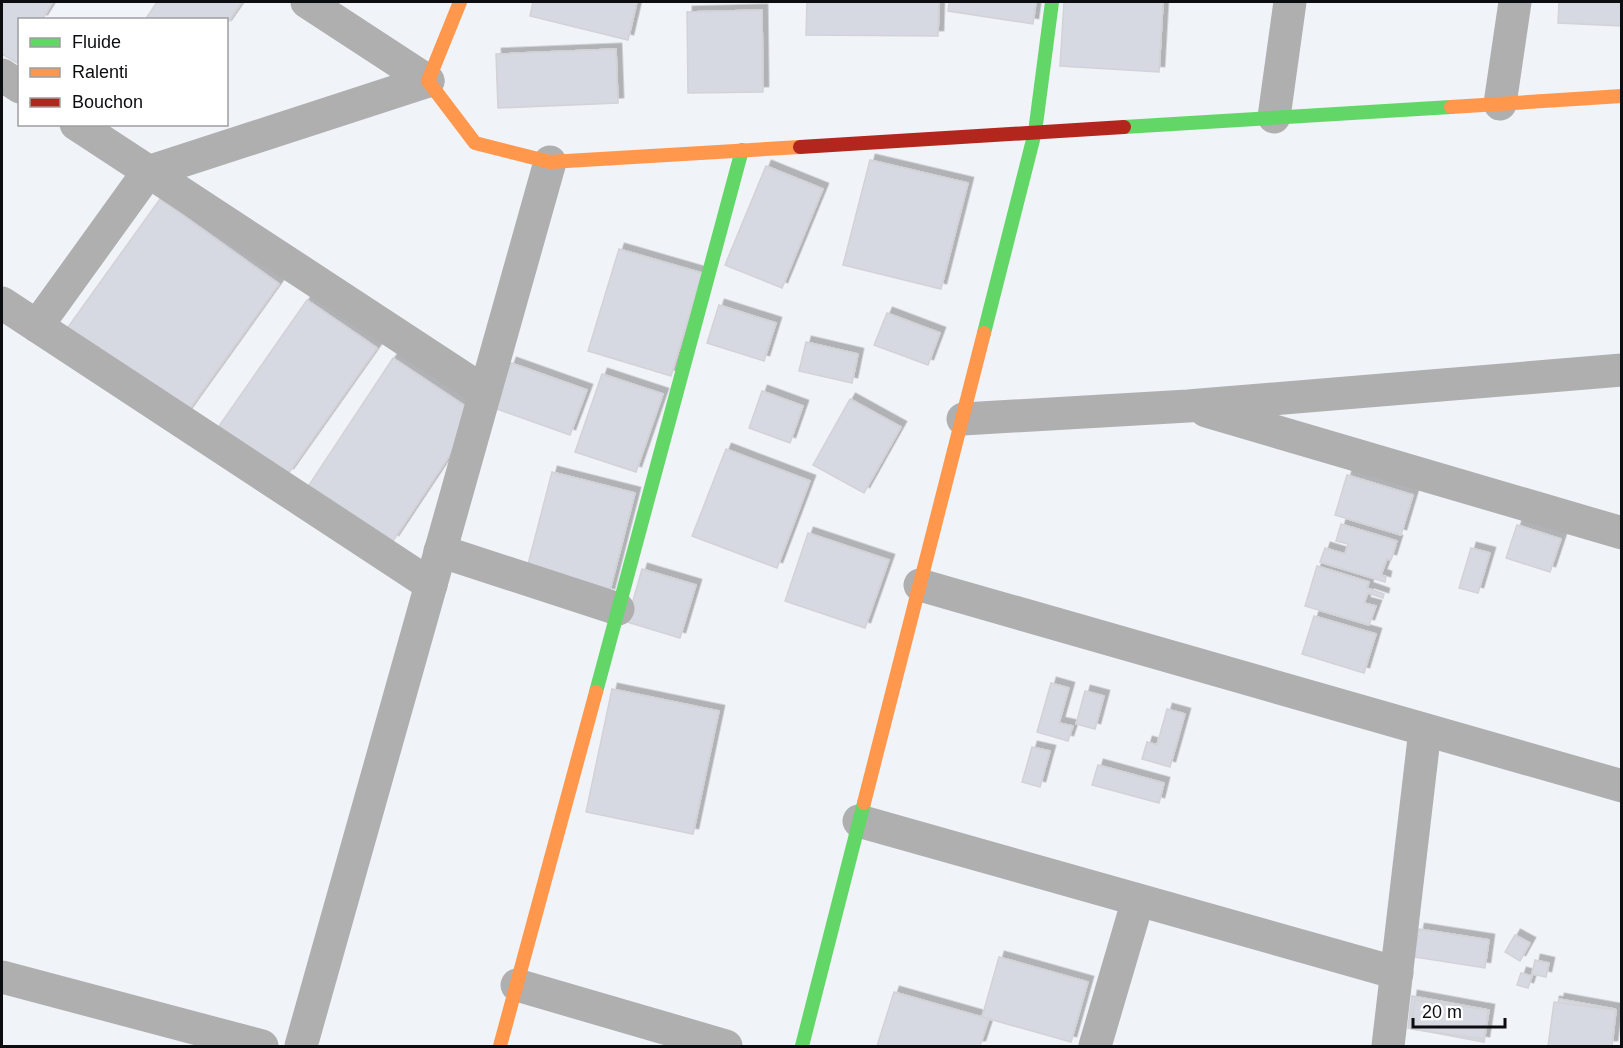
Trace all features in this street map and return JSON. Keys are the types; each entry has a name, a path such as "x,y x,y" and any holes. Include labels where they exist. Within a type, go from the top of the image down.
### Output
{"street":[{"path":"307,2 428,81 475,143 550,162 1622,96"},
{"path":"428,81 459,2"},
{"path":"802,1047 1035,132 1052,2"},
{"path":"1274,117 1290,2"},
{"path":"1500,104 1515,2"},
{"path":"2,75 18,86"},
{"path":"37,326 148,172 428,81"},
{"path":"79,126 485,392"},
{"path":"500,1047 741,150"},
{"path":"301,1047 550,162"},
{"path":"2,303 431,585"},
{"path":"963,419 1188,406 1622,370"},
{"path":"1188,406 1622,533"},
{"path":"440,551 618,609"},
{"path":"920,585 1622,786"},
{"path":"1388,1047 1425,730"},
{"path":"860,821 1397,973"},
{"path":"1095,1047 1138,900"},
{"path":"2,976 262,1047"},
{"path":"517,985 726,1047"}],"building":[{"path":"2,2 53,2 43,18 18,18 17,63 2,54"},
{"path":"157,2 242,2 228,22 228,18 146,18"},
{"path":"533,2 637,2 628,40 530,16"},
{"path":"807,2 939,2 938,36 806,35"},
{"path":"949,2 1036,2 1033,24 948,11"},
{"path":"1064,2 1163,2 1159,72 1060,66"},
{"path":"1559,2 1622,2 1622,26 1558,23"},
{"path":"762,10 763,92 688,93 687,12"},
{"path":"616,49 618,103 498,108 496,54"},
{"path":"870,160 968,183 941,289 843,265"},
{"path":"766,166 823,189 782,288 725,265"},
{"path":"160,199 279,284 183,418 63,334"},
{"path":"619,249 702,273 671,376 588,351"},
{"path":"307,300 377,348 288,474 219,426"},
{"path":"719,305 776,323 764,361 707,343"},
{"path":"887,313 940,333 928,365 874,345"},
{"path":"806,342 858,354 852,383 799,371"},
{"path":"393,358 477,414 393,541 309,485"},
{"path":"511,363 587,390 570,435 494,408"},
{"path":"602,374 663,394 636,472 575,452"},
{"path":"762,391 803,406 790,443 749,428"},
{"path":"850,399 901,427 864,493 813,465"},
{"path":"726,449 810,481 777,568 692,536"},
{"path":"552,472 635,493 609,594 526,572"},
{"path":"1347,475 1413,495 1401,535 1335,515"},
{"path":"1341,524 1397,541 1391,560 1387,559 1381,575 1386,577 1385,582 1320,562 1325,548 1345,554 1348,544 1336,541"},
{"path":"1517,525 1561,539 1550,572 1506,558"},
{"path":"808,533 889,560 865,628 785,601"},
{"path":"1471,548 1490,553 1478,593 1459,588"},
{"path":"1317,566 1369,582 1367,588 1384,594 1383,598 1368,593 1364,603 1376,606 1369,625 1305,606"},
{"path":"642,569 696,585 680,638 627,622"},
{"path":"1314,616 1376,634 1364,673 1302,654"},
{"path":"1051,683 1069,688 1059,723 1073,726 1068,741 1037,732"},
{"path":"612,689 719,711 693,834 586,812"},
{"path":"1085,691 1104,696 1095,729 1076,724"},
{"path":"1167,709 1185,714 1170,767 1142,759 1147,742 1157,745"},
{"path":"1032,747 1050,751 1040,787 1022,782"},
{"path":"1098,765 1164,783 1159,803 1092,785"},
{"path":"1419,929 1489,940 1485,968 1414,957"},
{"path":"1515,935 1530,943 1520,961 1505,952"},
{"path":"999,957 1088,982 1071,1042 982,1017"},
{"path":"1535,960 1549,963 1546,977 1532,974"},
{"path":"1521,973 1532,976 1528,988 1517,985"},
{"path":"894,992 989,1019 980,1046 877,1046"},
{"path":"1412,996 1489,1010 1484,1042 1408,1028"},
{"path":"1559,999 1615,1009 1608,1046 1551,1046"},
{"path":"1415,1000 1488,1010 1484,1039 1411,1029"},
{"path":"1554,1002 1616,1010 1612,1046 1548,1046"}],"traffic: fast":[{"path":"984,333 1035,132 1052,2"},
{"path":"1124,127 1451,107"},
{"path":"596,692 742,150"},
{"path":"802,1046 864,803"}],"traffic: slow":[{"path":"460,2 428,81 475,143 550,162 800,147"},
{"path":"1451,107 1622,96"},
{"path":"864,803 984,333"},
{"path":"500,1046 596,692"}],"traffic: jam":[{"path":"800,147 1124,127"}]}
